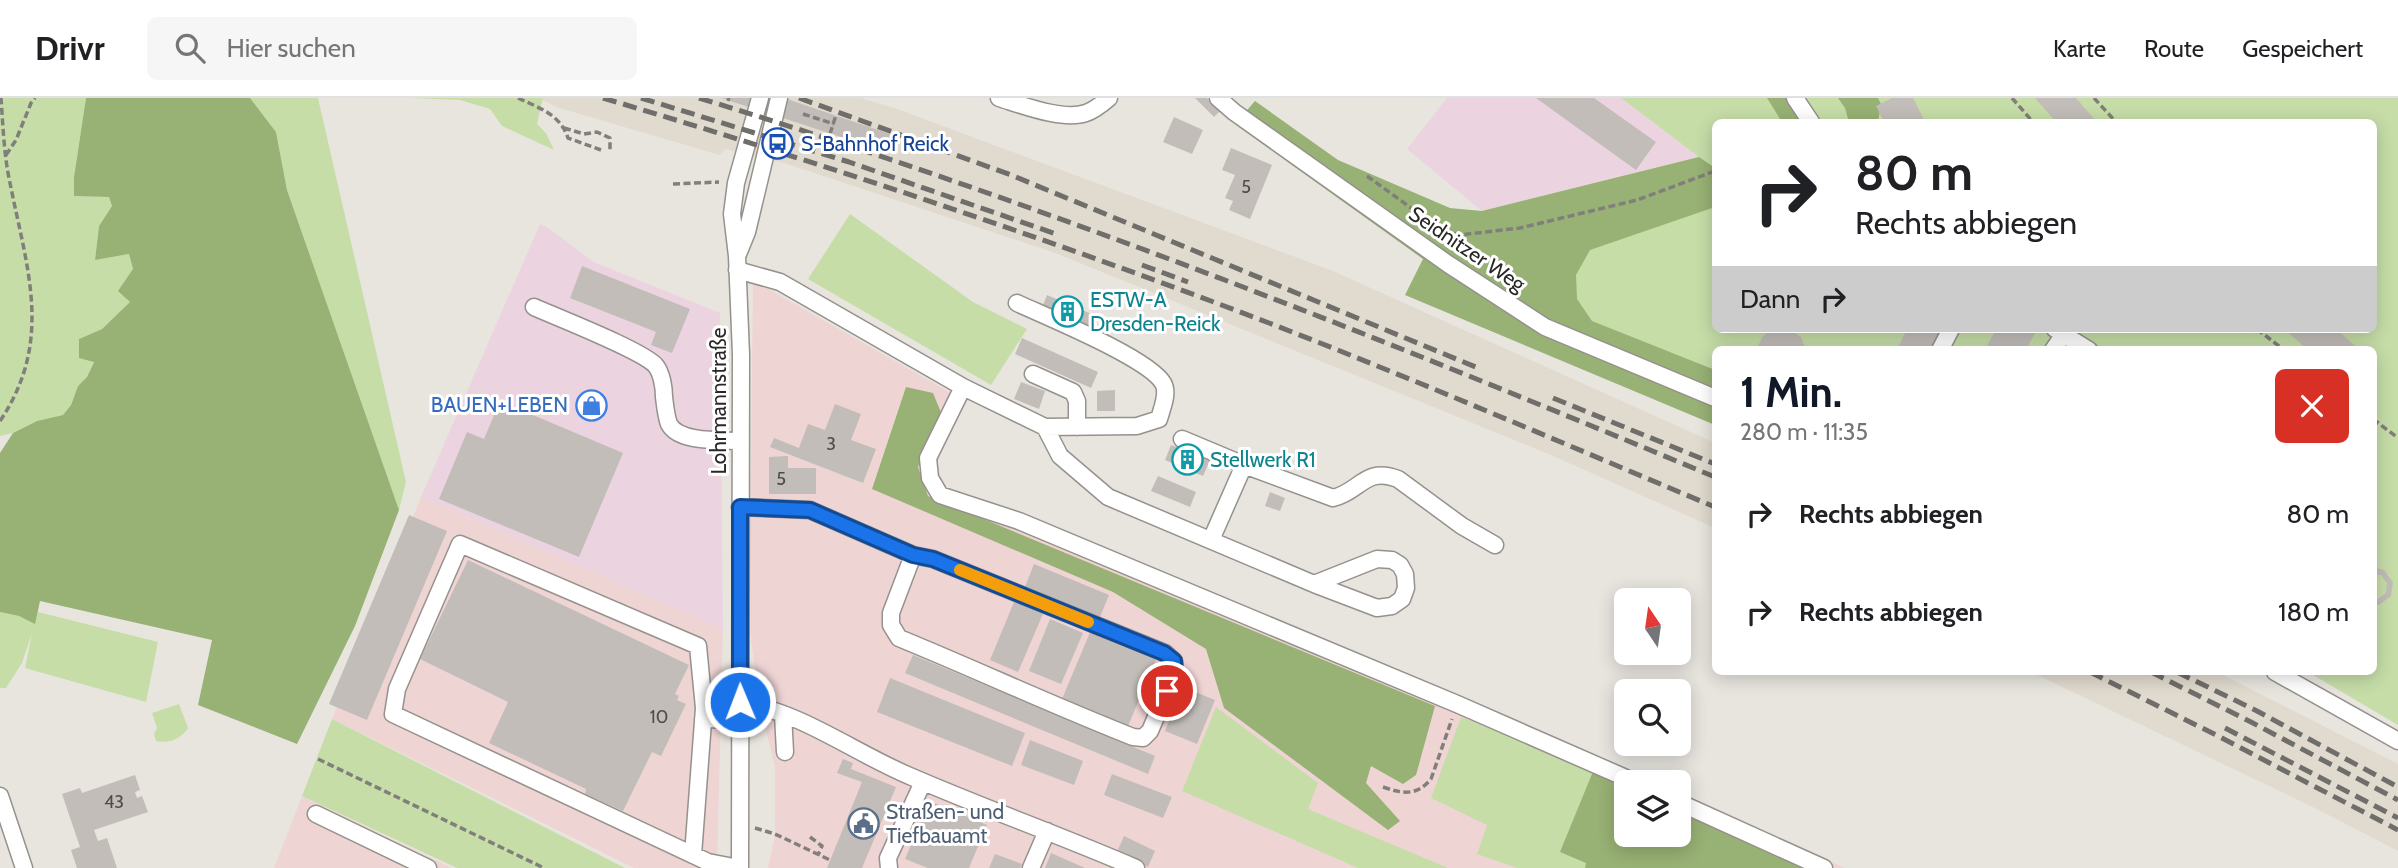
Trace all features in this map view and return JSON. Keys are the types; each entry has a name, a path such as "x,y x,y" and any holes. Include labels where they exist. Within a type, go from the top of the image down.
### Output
{"street":[{"name":"Lohrmannstraße","path":"739,868 741,355 732,214 736,183 760,98"},
{"name":"Lohrmannstraße","path":"737,263 779,98"},
{"path":"999,98 1067,115 1085,114 1109,98"},
{"name":"Seidnitzer Weg","path":"1218,98 1448,264 1545,327 1712,397"},
{"path":"1796,98 1809,119"},
{"path":"737,263 780,282 963,387 1045,427 1137,426 1159,419 1165,398 1163,384 1146,366 1017,303"},
{"path":"534,307 637,353 656,366 663,386 669,424 677,433 713,440 740,440"},
{"path":"2061,333 2082,346"},
{"path":"1033,374 1073,392 1077,401 1077,427"},
{"path":"963,387 928,458 930,478 940,495 1019,521 1457,704 1614,773"},
{"path":"1045,427 1060,456 1108,497 1314,584 1377,608 1392,606 1402,598 1406,588 1405,574 1400,565 1392,560 1377,559 1314,584"},
{"path":"1182,439 1333,498 1344,494 1366,478 1375,475 1390,476 1462,526 1495,545"},
{"path":"1211,540 1244,465"},
{"path":"740,507 810,510 913,555 933,559 1164,653 1174,661 1175,672 1150,731 1143,738 1133,737 1056,707 993,677 899,638 891,625 891,614 913,555"},
{"path":"693,855 703,719 698,646 460,544 397,689 393,714 693,855 708,862 739,868"},
{"path":"2280,675 2398,741"},
{"path":"740,702 760,706 828,733 923,782 1136,868"},
{"path":"783,715 785,752"},
{"path":"703,719 741,720"},
{"path":"890,868 888,858 923,782"},
{"path":"0,796 24,868"},
{"path":"1691,808 1824,868"},
{"path":"316,814 428,868"},
{"path":"1031,868 1047,831"}],"path":[{"path":"6,155 16,140 35,98"},
{"path":"518,98 552,114 564,128 568,138 601,150"},
{"path":"2012,98 2030,119"},
{"path":"2094,98 2113,119"},
{"path":"0,421 21,379 33,331 33,303 22,231 9,183 1,100"},
{"path":"803,114 834,124"},
{"path":"830,134 836,115"},
{"path":"564,128 584,134 605,134 610,138 610,151"},
{"path":"1367,176 1440,229 1459,235 1520,228 1637,200 1712,173"},
{"path":"673,184 717,182"},
{"path":"2262,333 2279,346"},
{"path":"2377,422 2398,439"},
{"path":"1383,787 1403,794 1424,787 1431,779 1457,704"},
{"path":"318,759 544,868"},
{"path":"741,824 775,834 830,860"},
{"path":"810,837 822,846 818,855"}],"shaded area":[{"path":"536,98 861,98 900,110 1333,271 1712,442 1712,527 1551,455 1053,252 784,163 725,149 720,155 556,107"},
{"path":"1447,98 1621,98 1699,157 1482,211 1407,149"},
{"name":"BAUEN+LEBEN","path":"540,224 594,262 720,313 723,629 421,497"},
{"path":"753,280 967,402 940,448 937,468 949,491 1542,731 1629,770 1614,770 1614,847 1691,847 1691,798 1845,868 768,868 775,834 775,767 760,706 749,625"},
{"path":"421,497 723,629 717,868 634,868 332,719"},
{"path":"2037,675 2223,675 2398,764 2398,851 2317,809"},
{"path":"302,796 452,868 274,868"}],"green space":[{"path":"0,98 86,98 74,176 75,196 109,197 112,206 99,226 95,260 129,254 133,269 130,302 102,329 79,339 94,361 87,377 78,386 71,405 63,415 37,421 13,433 0,436"},
{"path":"86,98 250,98 276,132 287,190 399,510 355,626 297,744 198,705 212,640 40,601 35,624 19,616 0,612 0,453 13,433 37,421 63,415 94,362 79,358 79,339 102,329 130,302 118,291 133,269 129,254 95,260 99,226 112,206 109,197 74,196 74,177"},
{"path":"250,98 318,98 406,482 399,510 287,190 276,132"},
{"path":"410,98 543,98 537,124 546,133 554,150 502,126 490,109 460,100"},
{"path":"1621,98 2398,98 2398,725 2313,675 2377,675 2377,346 1712,346 1712,384 1563,323 1482,211 1699,157"},
{"path":"1767,98 1789,98 1800,119 1780,119"},
{"path":"1838,98 1878,98 1881,104 1878,119 1848,119"},
{"path":"1255,101 1338,160 1450,208 1482,211 1699,157 1712,166 1712,208 1590,250 1576,275 1577,299 1592,321 1712,369 1712,424 1405,295 1423,259 1235,124"},
{"path":"850,214 973,302 1027,329 991,385 808,279"},
{"path":"906,387 933,393 942,415 918,467 928,496 1435,706 1416,775 1403,784 1371,766 1366,783 1400,821 1388,830 1224,708 1206,649 1113,592 872,489"},
{"path":"0,612 34,623 38,612 158,642 146,702 25,668 32,633 22,663 6,688 0,688"},
{"path":"179,704 188,728 174,740 156,741 154,734 157,728 152,713"},
{"path":"1216,707 1318,783 1308,809 1448,868 1358,868 1182,791"},
{"path":"1461,717 1594,769 1561,852 1587,863 1585,868 1517,868 1477,854 1487,825 1431,798"},
{"path":"332,719 625,868 457,868 302,796"},
{"path":"1594,769 1614,778 1614,847 1691,847 1691,812 1816,868 1585,868 1586,863 1560,852"}],"building":[{"path":"721,98 784,98 890,134 884,151"},
{"path":"1195,98 1207,98 1220,111 1214,117"},
{"path":"1536,98 1594,98 1656,142 1636,170"},
{"path":"1892,98 1913,98 1924,119 1882,119 1876,106"},
{"path":"2035,98 2076,98 2094,119 2053,119"},
{"path":"1174,117 1203,130 1192,154 1163,142"},
{"path":"1231,148 1272,165 1250,219 1229,210 1233,201 1225,198 1235,175 1222,170"},
{"path":"582,266 690,309 672,353 651,345 656,332 570,298"},
{"name":"ESTW-A Dresden-Reick","path":"1047,295 1094,315 1087,330 1041,310"},
{"path":"1767,333 1794,333 1801,337 1804,346 1758,346"},
{"path":"1905,333 1939,333 1932,346 1899,346"},
{"path":"1994,333 2035,333 2028,346 1987,346"},
{"path":"2289,333 2341,333 2355,346 2303,346"},
{"path":"1022,338 1098,372 1091,388 1015,354"},
{"path":"1021,382 1045,391 1039,409 1014,399"},
{"path":"1115,390 1115,411 1097,411 1097,391"},
{"path":"500,401 623,453 579,557 439,499 467,432 484,439"},
{"path":"835,404 861,414 851,440 876,449 863,483 770,447 774,438 799,448 808,424 825,430"},
{"name":"Stellwerk R1","path":"1171,445 1210,460 1203,476 1165,460"},
{"path":"788,456 788,468 816,468 816,494 769,494 769,457"},
{"path":"1158,476 1196,492 1190,507 1151,491"},
{"path":"1270,492 1285,498 1280,511 1265,506"},
{"path":"409,515 447,531 367,720 329,704"},
{"path":"468,560 689,665 675,694 679,696 677,700 686,704 661,756 652,752 623,811 585,794 586,789 489,743 508,702 420,659"},
{"path":"1034,564 1109,595 1100,617 1025,587"},
{"path":"2377,568 2384,570 2393,582 2391,596 2377,605 2377,599 2386,593 2387,583 2381,575 2377,574"},
{"path":"1014,602 1043,614 1018,672 990,660"},
{"path":"1050,619 1083,633 1061,684 1029,671"},
{"path":"1091,630 1157,657 1128,726 1062,699"},
{"path":"913,655 1155,756 1148,774 905,673"},
{"path":"890,678 1025,733 1012,766 877,712"},
{"path":"1183,687 1215,700 1197,744 1165,731"},
{"path":"1030,740 1083,761 1074,785 1021,765"},
{"name":"Straßen- und Tiefbauamt","path":"843,759 853,763 851,769 896,787 862,868 827,868 862,782 837,773"},
{"path":"1112,774 1172,797 1163,818 1104,795"},
{"path":"135,775 140,790 135,792 137,798 142,796 148,812 94,830 98,841 107,838 117,868 77,868 71,850 80,847 62,794 80,788 82,793"},
{"path":"930,801 987,825 969,868 928,868 905,859"},
{"path":"1124,836 1155,851 1148,867 1117,852"},
{"path":"1051,853 1085,868 1045,868"},
{"path":"995,854 1022,864 1020,868 989,868"}],"railway":[{"path":"603,98 938,204 1187,292 1381,368 1712,506"},
{"path":"641,98 849,162 1056,234"},
{"path":"699,98 957,182 1212,275 1712,476"},
{"path":"799,98 1011,175 1478,368"},
{"path":"1142,265 1188,282"},
{"path":"1553,398 1712,463"},
{"path":"2096,675 2398,830"},
{"path":"2157,675 2398,800"},
{"path":"2183,675 2257,711 2398,787"},
{"path":"2225,728 2398,818"}],"slow traffic":[{"path":"960,570 1088,622"}],"place":[{"name":"S-Bahnhof Reick","path":"778,144"},
{"name":"ESTW-A Dresden-Reick","path":"1067,312"},
{"name":"BAUEN+LEBEN","path":"591,405"},
{"name":"Stellwerk R1","path":"1187,460"},
{"name":"Straßen- und Tiefbauamt","path":"863,824"}],"route":[{"path":"740,702 740,507 810,510 913,555 933,559 1164,653 1174,661 1175,672 1167,691"}]}
